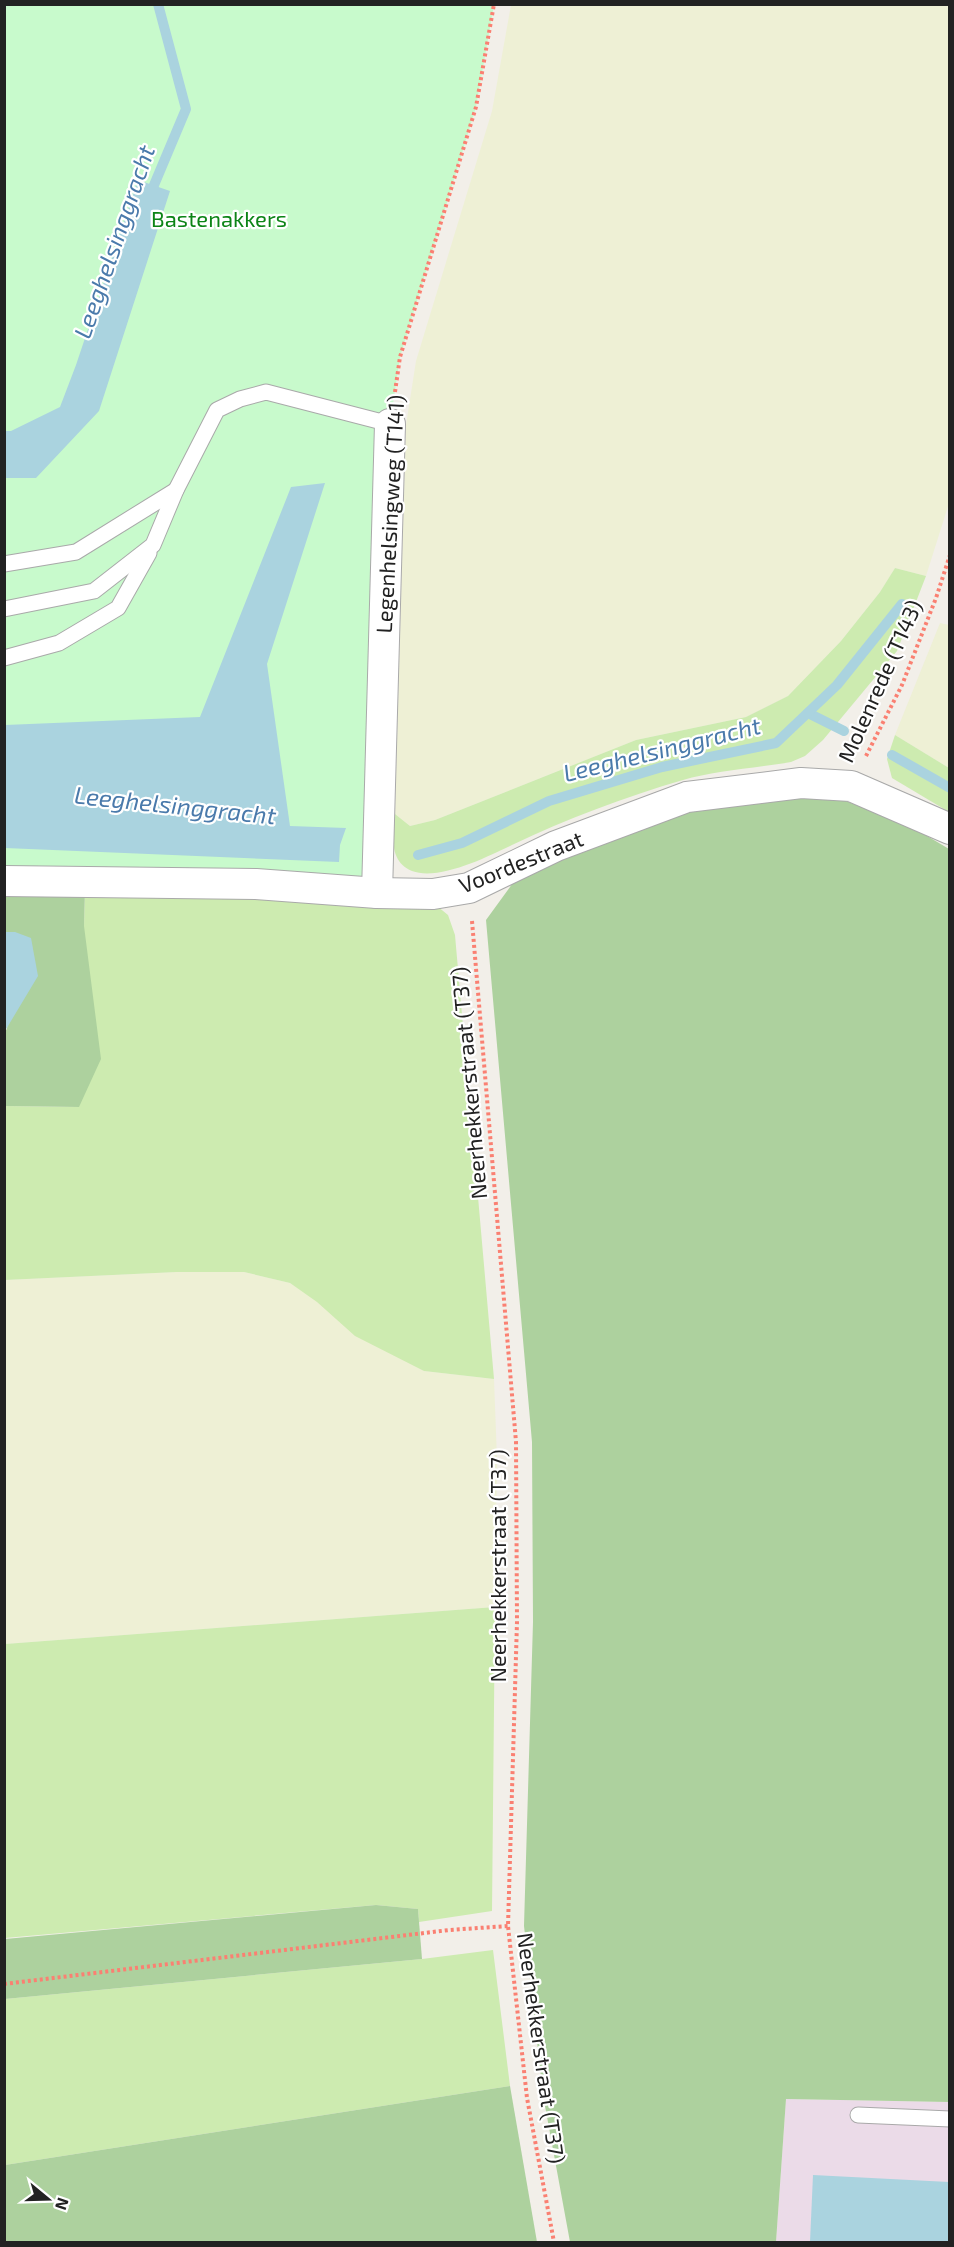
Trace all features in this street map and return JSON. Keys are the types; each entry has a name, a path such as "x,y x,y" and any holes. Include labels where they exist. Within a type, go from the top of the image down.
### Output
{"street":[{"name":"Legenhelsingweg (T141)","path":"378,893 390,424"},
{"name":"Voordestraat","path":"4,881 256,884 378,893 433,894 469,888 556,846 687,797 801,783 850,786 950,829"}],"lane":[{"path":"4,658 59,643 118,608 153,545 176,490 217,410 240,399 266,392 390,424"},
{"path":"4,564 76,552 176,490"},
{"path":"4,609 94,591 153,545"},
{"path":"858,2115 950,2119"}],"path":[{"name":"Legenhelsingweg (T141)","path":"390,424 400,357 476,107 494,4"},
{"name":"Molenrede (T143)","path":"850,786 902,685 950,555"},
{"name":"Neerhekkerstraat (T37)","path":"469,888 516,1442 517,1622 508,1926 527,2098 554,2242"},
{"path":"4,1984 449,1930 508,1926"}],"shaded area":[{"path":"786,2099 949,2102 949,2242 776,2242"}],"green space":[{"name":"Bastenakkers","path":"5,5 494,5 476,107 400,357 390,424 377,893 5,881"},
{"path":"511,5 949,5 950,500 926,576 895,568 880,592 841,641 788,696 746,717 636,740 435,820 410,826 395,814 406,425 416,361 492,111"},
{"path":"895,568 926,576 897,651 823,740 805,756 791,762 708,774 661,787 575,817 476,861 449,870 423,873 412,871 399,861 394,846 395,814 410,826 435,820 636,740 746,717 788,696 841,641 880,592"},
{"path":"940,623 949,625 949,768 895,735"},
{"path":"895,735 949,768 949,812 892,778 887,759"},
{"path":"769,795 846,801 912,827 949,849 949,2102 786,2099 776,2242 570,2242 543,2095 524,1926 533,1622 532,1442 486,920 515,880 555,855 688,809"},
{"path":"85,890 437,906 448,915 455,935 494,1379 424,1371 355,1336 317,1302 290,1283 244,1272 177,1272 5,1280 4,1106 79,1107"},
{"path":"85,890 84,926 101,1059 79,1107 5,1106 5,1031 15,932 5,932 4,892"},
{"path":"177,1272 244,1272 290,1283 424,1371 494,1379 497,1459 495,1607 5,1644 4,1280"},
{"path":"495,1607 492,1911 419,1922 418,1909 376,1905 5,1938 5,1644"},
{"path":"376,1905 418,1909 422,1959 5,1999 5,1939"},
{"path":"493,1950 510,2086 5,2165 5,1999 422,1959"},
{"path":"510,2086 537,2242 5,2242 5,2165"}],"water":[{"path":"138,180 170,191 99,411 36,478 5,478 5,431 11,431 60,407"},
{"path":"325,483 267,664 290,826 346,828 340,845 339,862 5,848 5,725 200,717 291,487"},
{"path":"5,932 15,932 31,938 38,976 5,1031"},
{"path":"813,2175 949,2182 949,2242 810,2242"}],"waterway":[{"name":"Leeghelsinggracht","path":"149,197 186,109 158,4"},
{"name":"Leeghelsinggracht","path":"418,855 462,843 549,801 662,767 776,743 837,685 902,604"},
{"path":"808,713 844,731"},
{"path":"892,755 950,788"}]}
